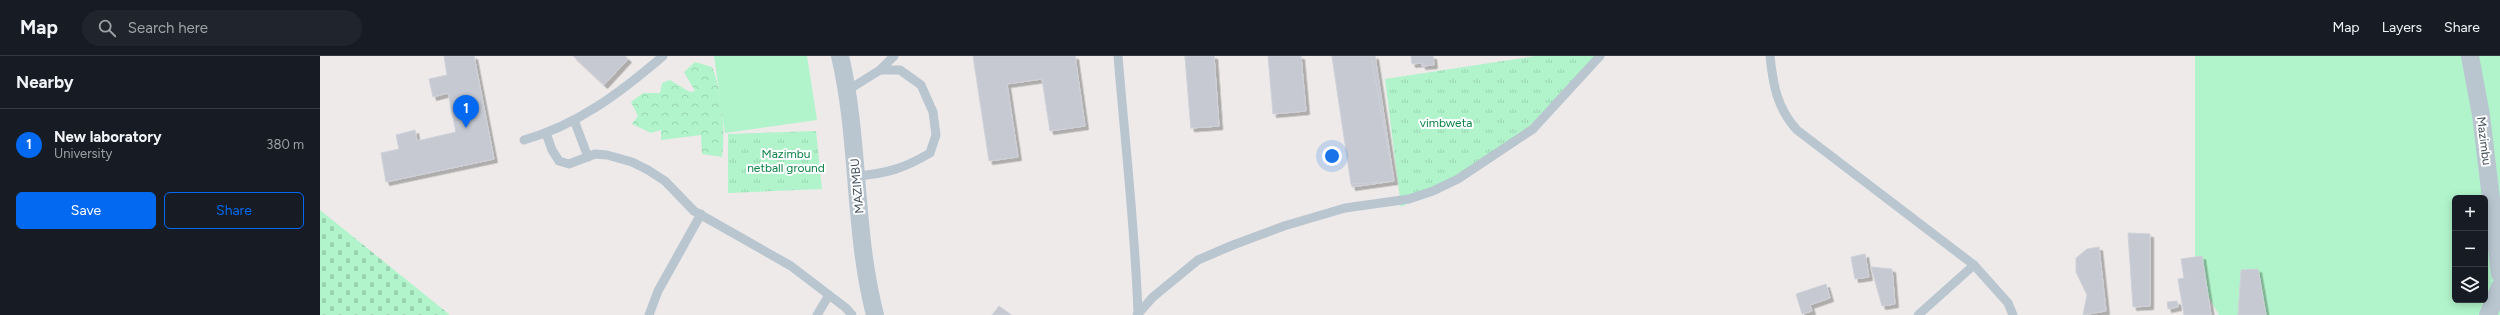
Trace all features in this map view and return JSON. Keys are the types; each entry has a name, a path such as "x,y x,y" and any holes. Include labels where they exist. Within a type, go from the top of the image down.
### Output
{"street":[{"name":"MAZIMBU","path":"840,56 848,90 864,258 874,315"},
{"name":"Mazimbu","path":"2470,56 2481,115 2500,274"},
{"path":"2488,315 2500,287"}],"lane":[{"path":"524,140 546,133 574,120 621,92 663,56"},
{"path":"848,90 880,70 894,56"},
{"path":"1118,56 1129,199 1136,245 1138,314"},
{"path":"1138,314 1171,281 1198,260 1226,248 1284,226 1344,208 1409,199 1433,191 1458,179 1533,129 1600,56"},
{"path":"1770,56 1773,81 1781,110 1797,130 1974,265 2008,303 2013,315"},
{"path":"856,176 882,174 913,164 930,153 936,135 933,112 921,85 900,70 880,70"},
{"path":"574,120 588,157"},
{"path":"546,133 552,150 559,161 569,164 595,154 616,157 648,170 665,181 694,210 791,266 852,315"},
{"path":"649,315 658,291 701,214"},
{"path":"1918,315 1974,265"},
{"path":"817,315 829,295"}],"green space":[{"path":"714,56 807,56 817,120 725,133"},
{"name":"vimbweta","path":"1535,56 1598,56 1528,133 1465,175 1401,207 1385,79"},
{"path":"2195,56 2500,56 2500,315 2219,315 2195,274"},
{"path":"695,62 712,67 715,76 721,99 724,136 722,157 702,154 701,135 661,140 661,130 651,133 632,124 638,116 631,102 643,93 660,93 662,83 670,80 690,92 695,91 684,72"},
{"name":"Mazimbu netball ground","path":"816,131 822,189 728,193 728,134"},
{"path":"320,210 450,315 320,315"}],"building":[{"path":"444,56 474,56 494,159 386,182 381,153 399,149 396,135 415,130 417,141 456,132 448,93 433,97 429,79 447,75"},
{"path":"573,56 625,56 628,59 604,85"},
{"path":"973,56 1075,56 1085,126 1050,131 1042,79 1007,84 1018,157 989,161"},
{"path":"1185,56 1214,56 1219,126 1191,128"},
{"path":"1185,56 1214,56 1219,126 1191,128"},
{"path":"1268,56 1301,56 1306,111 1273,114"},
{"path":"1332,56 1375,56 1394,181 1352,187"},
{"path":"1332,56 1371,56 1394,181 1351,184"},
{"path":"1411,56 1433,56 1434,65 1422,66 1422,63 1412,64"},
{"path":"2128,233 2150,234 2150,306 2133,307"},
{"path":"2099,247 2106,311 2083,315 2087,295 2076,272 2076,258 2087,249"},
{"path":"1865,254 1869,277 1855,279 1851,257"},
{"path":"2202,256 2211,315 2184,315 2178,279 2184,278 2181,259"},
{"path":"1871,267 1892,269 1895,304 1882,306"},
{"path":"2258,269 2266,315 2238,315 2241,270"},
{"path":"1826,284 1830,298 1810,305 1812,311 1802,314 1796,294"},
{"path":"2177,301 2178,307 2168,309 2167,302"},
{"path":"999,306 1006,311 1011,315 992,315"}],"place":[{"name":"New laboratory","path":"466,128"}]}
